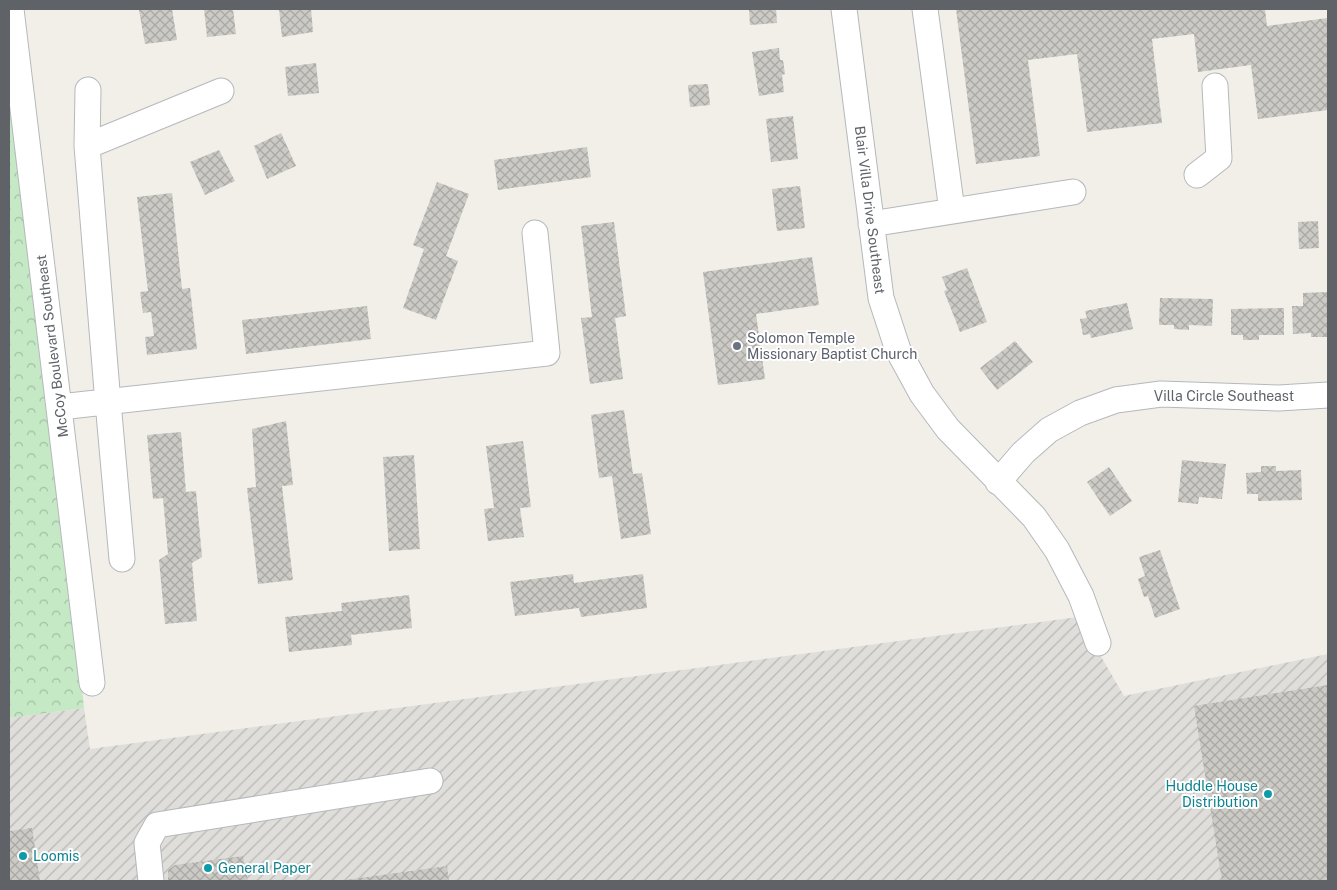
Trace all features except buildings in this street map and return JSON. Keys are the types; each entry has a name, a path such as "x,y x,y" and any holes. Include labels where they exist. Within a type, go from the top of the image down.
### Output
{"street":[{"name":"McCoy Boulevard Southeast","path":"11,9 92,683"},
{"name":"Blair Villa Drive Southeast","path":"844,9 881,298 898,350 922,394 948,429 1034,517 1057,550 1081,596 1098,643"},
{"path":"925,9 952,211"},
{"path":"1197,174 1219,158 1215,86"},
{"path":"88,90 88,146 122,559"},
{"path":"88,146 221,91"},
{"path":"871,224 1073,192"},
{"path":"60,406 547,353 535,233"},
{"name":"Villa Circle Southeast","path":"998,482 1023,453 1049,430 1080,413 1116,400 1161,394 1279,398 1328,395"},
{"path":"151,881 147,844 156,825 430,781"}],"shaded area":[{"path":"1078,617 1124,696 1328,654 1328,881 9,881 9,718 84,708 90,749"}],"green space":[{"path":"9,9 25,120 84,708 9,718"}],"place":[{"name":"Solomon Temple Missionary Baptist Church","path":"737,346"},
{"name":"Huddle House Distribution","path":"1268,794"},
{"name":"Loomis","path":"23,856"},
{"name":"General Paper","path":"208,868"}]}
